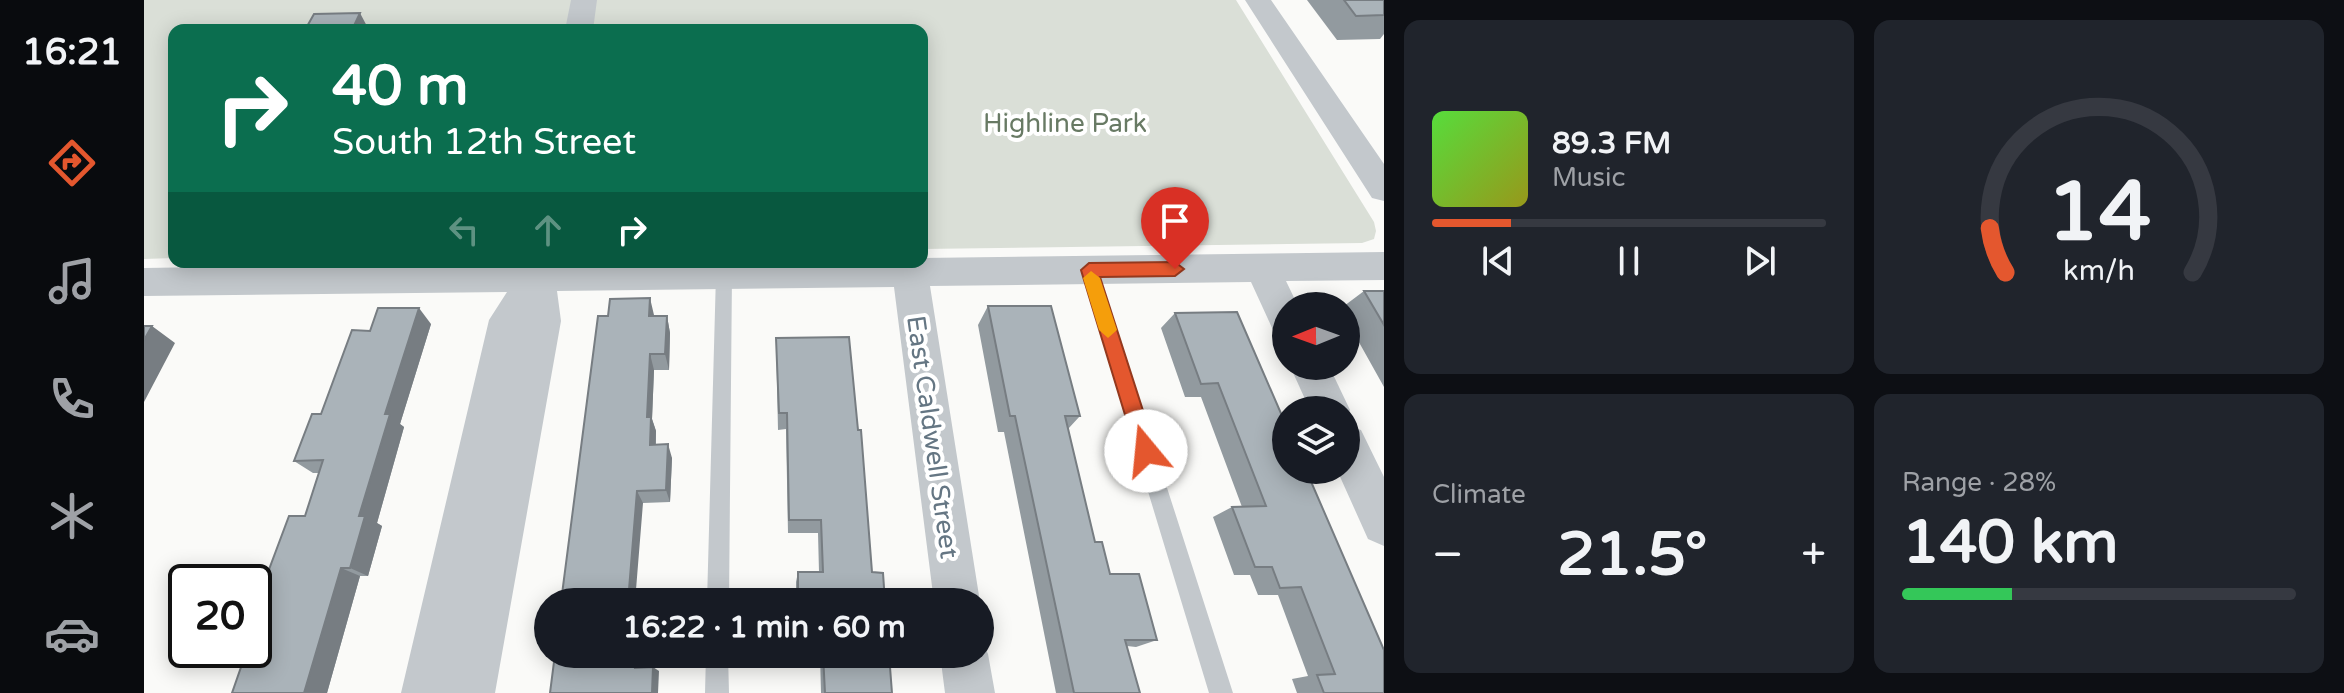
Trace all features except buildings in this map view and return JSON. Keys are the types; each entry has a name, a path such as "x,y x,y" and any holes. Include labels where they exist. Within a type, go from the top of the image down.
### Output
{"street":[{"path":"580,24 584,0"},
{"path":"1258,0 1384,189"},
{"path":"144,282 538,269 724,274 1384,266"},
{"path":"1262,268 1273,292"},
{"path":"426,693 508,320 538,269"},
{"path":"470,693 542,321 538,269"},
{"name":"East Caldwell Street","path":"910,272 955,588"},
{"path":"1360,473 1384,524"},
{"path":"966,668 970,693"}],"lane":[{"path":"1089,270 1221,693"},
{"path":"718,588 724,274"},
{"path":"717,668 717,693"}],"green space":[{"name":"Highline Park","path":"144,0 1236,0 1374,222 1376,231 1374,239 1362,243 928,249 928,24 168,24 168,258 144,259"}],"slow traffic":[{"path":"1091,278 1108,330"}],"route":[{"path":"1146,451 1089,270 1175,269"}]}
